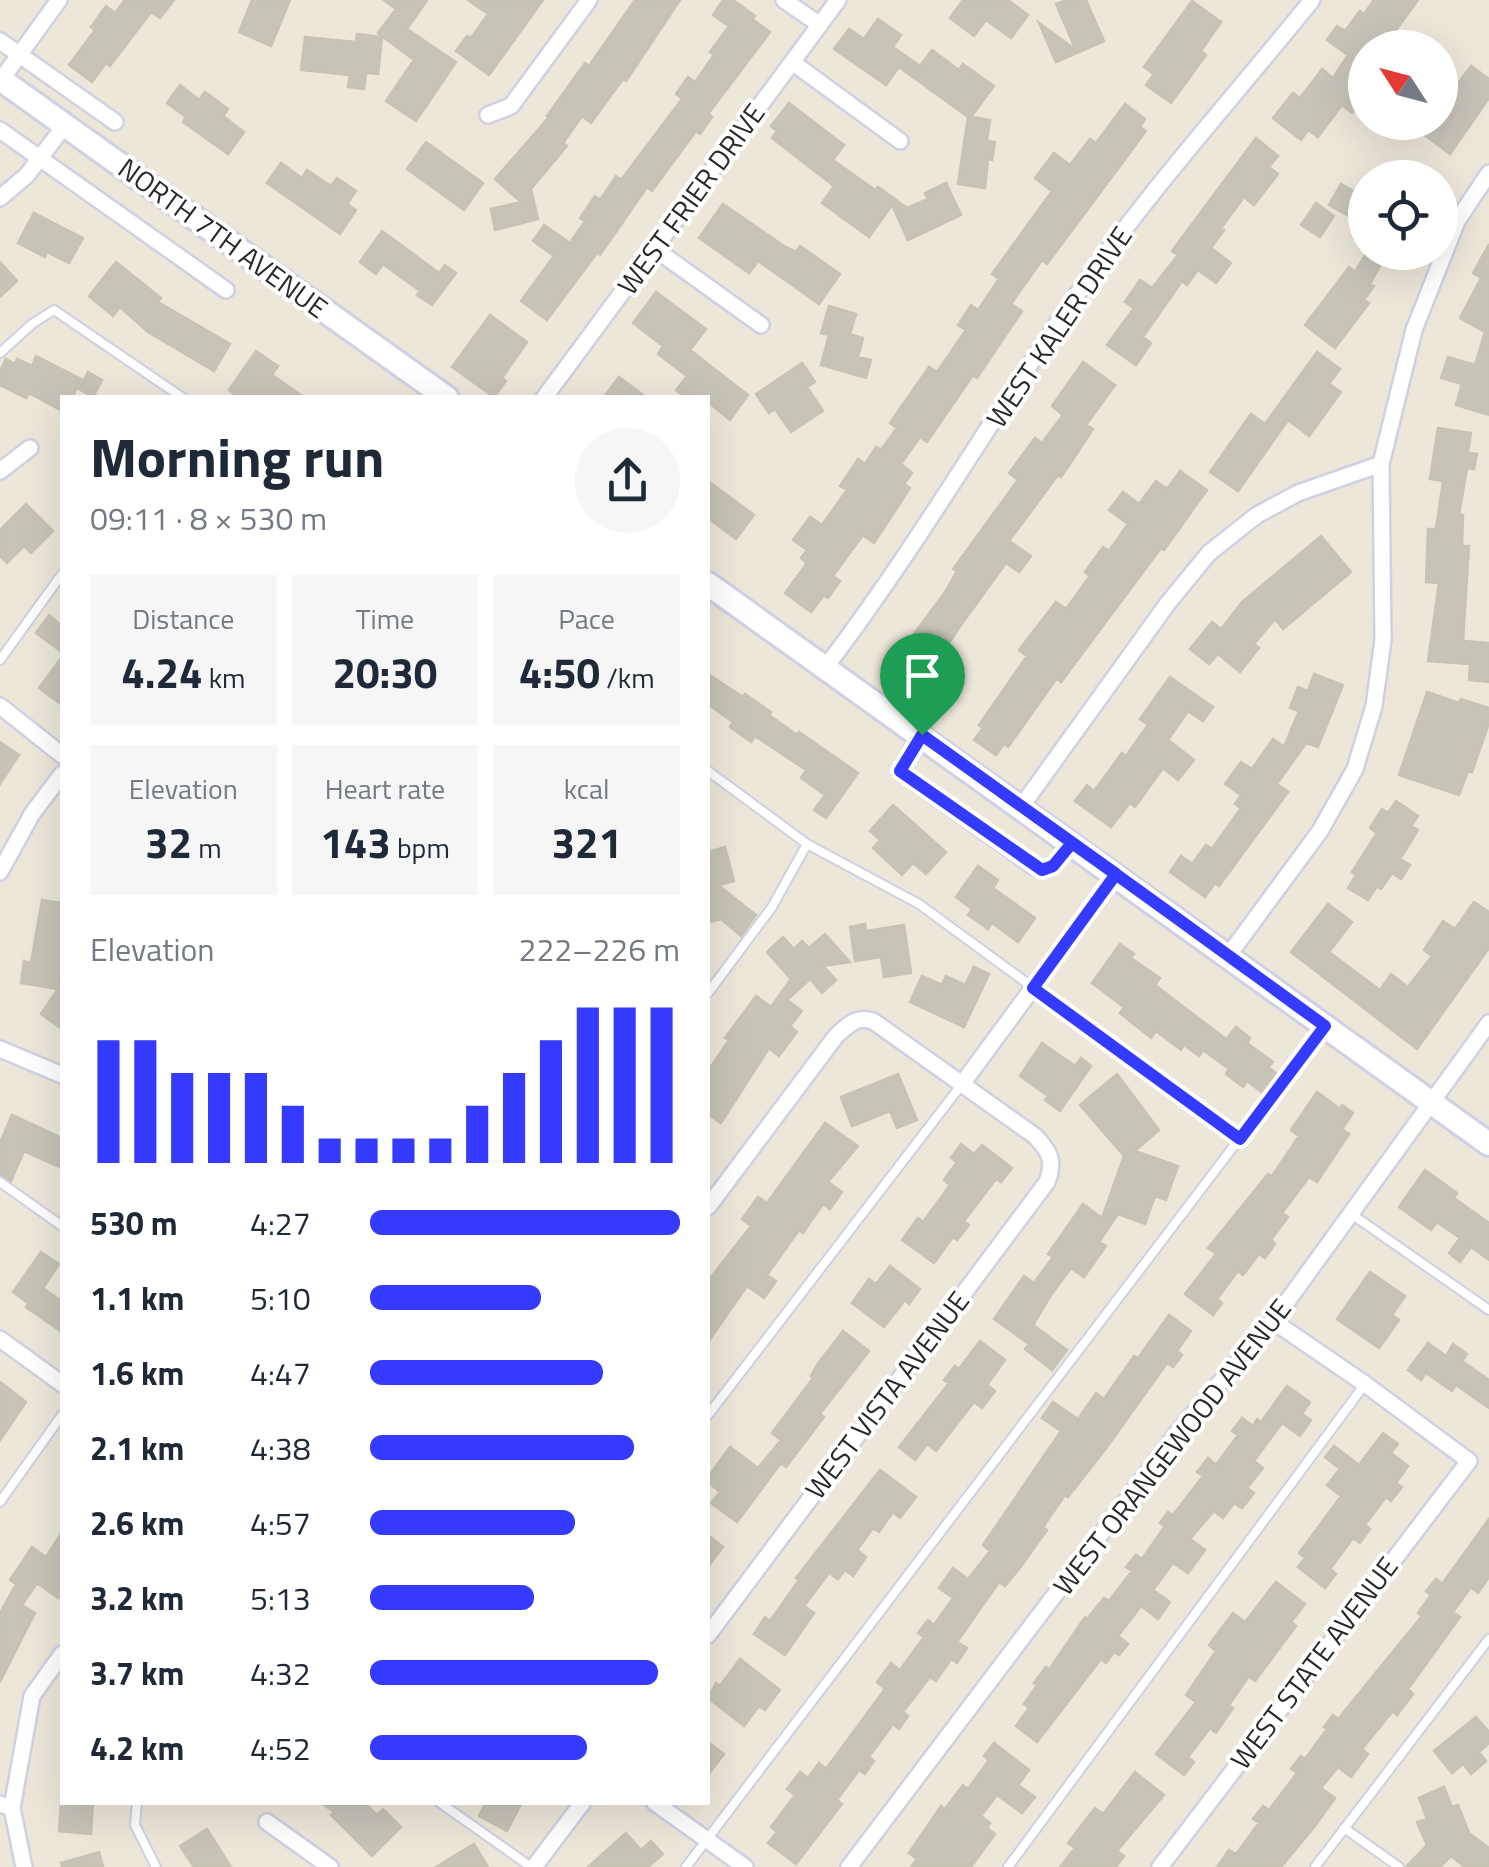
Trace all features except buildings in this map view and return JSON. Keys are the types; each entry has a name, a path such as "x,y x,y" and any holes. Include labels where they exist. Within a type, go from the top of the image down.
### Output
{"main road":[{"name":"NORTH 7TH AVENUE","path":"1,79 443,395"},
{"path":"710,585 1489,1144"}],"street":[{"path":"1,79 60,0"},
{"path":"488,116 511,106 589,0"},
{"path":"784,0 820,25"},
{"name":"WEST FRIER DRIVE","path":"546,395 838,0"},
{"name":"WEST KALER DRIVE","path":"826,668 890,582 1080,290 1163,177 1312,0"},
{"path":"0,41 115,122"},
{"path":"792,62 900,141"},
{"path":"0,198 40,159 65,125"},
{"name":"NORTH 7TH AVENUE","path":"0,130 226,290"},
{"path":"1228,956 1320,832 1355,769 1374,706 1383,640 1381,464 1414,330 1458,221 1489,173"},
{"path":"655,249 761,325"},
{"path":"0,472 30,448"},
{"path":"1022,808 1208,553 1258,515 1298,493 1381,464"},
{"path":"0,706 60,753"},
{"path":"922,735 900,771 1042,870 1053,866 1072,843"},
{"path":"0,872 32,814 60,777"},
{"path":"710,1205 836,1036 856,1019 874,1021 962,1084 1116,874"},
{"name":"WEST ORANGEWOOD AVENUE","path":"849,1867 1181,1428 1273,1321 1489,1023"},
{"path":"0,1050 60,1074"},
{"name":"WEST VISTA AVENUE","path":"710,1632 1048,1182 1053,1165 1049,1150 962,1084"},
{"path":"1273,1321 1365,1384"},
{"path":"0,1339 60,1383"},
{"name":"WEST STATE AVENUE","path":"1160,1867 1469,1461 1365,1384"},
{"path":"24,1867 6,1806 32,1696 60,1657"},
{"path":"532,1867 580,1805"},
{"path":"658,1805 746,1867"},
{"path":"267,1822 330,1867"}],"lane":[{"path":"0,352 54,310 179,395"},
{"path":"0,660 60,577"},
{"path":"710,772 807,844 919,904 1240,1139"},
{"path":"710,990 772,908 807,844"},
{"path":"686,1867 1325,1026"},
{"path":"710,1412 962,1084"},
{"path":"0,1182 60,1225"},
{"path":"1350,1213 1489,1310"},
{"path":"1008,1867 1365,1384"},
{"path":"0,1502 60,1418"},
{"path":"1315,1867 1489,1638"},
{"path":"137,1805 134,1825 156,1867"},
{"path":"443,1805 532,1867"},
{"path":"1344,1828 1398,1867"}],"route":[{"path":"922,735 900,771 1042,870 1053,866 1072,843 1116,874 1325,1026 1240,1139 1033,988 1116,874 922,735"}]}
